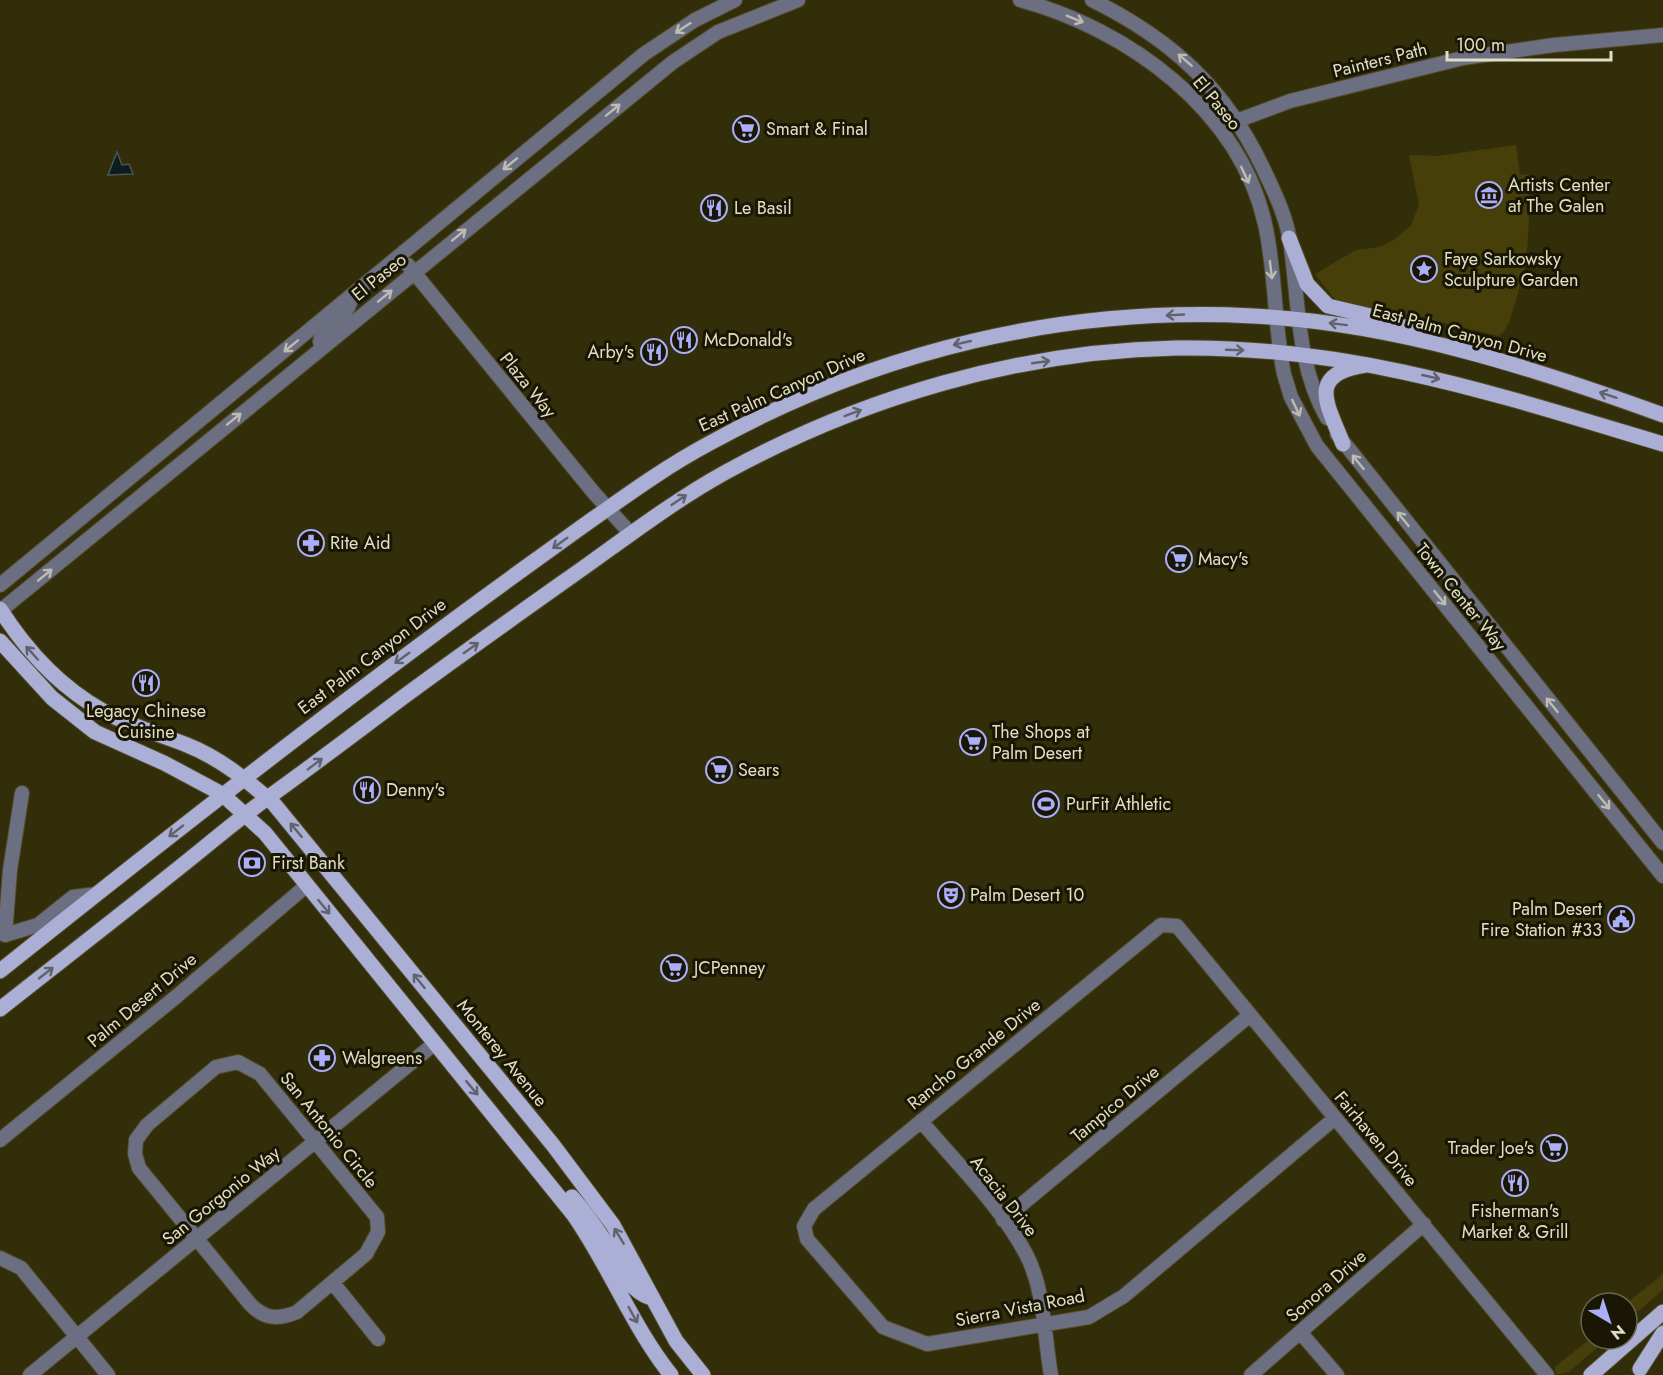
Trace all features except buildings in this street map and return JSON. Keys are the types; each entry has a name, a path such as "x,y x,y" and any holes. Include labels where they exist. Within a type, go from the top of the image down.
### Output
{"main road":[{"path":"1289,238 1307,284 1328,306 1392,321 1439,345"},
{"name":"East Palm Canyon Drive","path":"0,971 242,778 449,622 607,509 689,455 761,417 874,369 945,348 1016,331 1096,320 1182,314 1275,318 1367,328 1439,345 1505,362 1663,415"},
{"path":"0,1009 267,798 446,665 690,493 776,446 887,400 954,380 1021,364 1098,354 1176,348 1279,352 1374,364 1447,381 1663,444"},
{"path":"1343,444 1324,392 1329,381 1339,373 1354,367 1374,364"},
{"name":"Monterey Avenue","path":"0,607 36,658 79,695 102,711 137,728 207,754 267,798 354,900 553,1145 613,1225 676,1341 703,1375"},
{"path":"0,640 45,692 95,732 165,764 222,794 265,833 434,1044 544,1175 588,1235 650,1344 671,1375"},
{"path":"544,1175 558,1183 586,1214 628,1282 637,1292 651,1298"},
{"path":"1591,1375 1663,1312"},
{"path":"1636,1372 1663,1333"},
{"path":"1636,1372 1663,1349"}],"street":[{"name":"El Paseo","path":"0,585 644,54 695,20 735,0"},
{"name":"El Paseo","path":"0,607 155,485 414,272 688,52 738,23 798,0"},
{"name":"El Paseo","path":"1020,0 1082,22 1146,58 1186,92 1219,130 1245,173 1264,223 1275,318"},
{"name":"El Paseo","path":"1092,0 1130,21 1176,52 1207,81 1237,120 1267,176 1289,238 1304,354"},
{"name":"Painters Path","path":"1219,130 1237,120 1290,101 1463,58 1554,45 1663,35"},
{"name":"Plaza Way","path":"401,256 607,509 631,534"},
{"path":"323,347 320,342 322,335 343,317 351,297"},
{"name":"Town Center Way","path":"1275,318 1279,352 1291,397 1317,446 1663,876"},
{"name":"Town Center Way","path":"1304,354 1322,410 1343,444 1663,843"},
{"path":"125,483 141,482 155,485 162,473 201,434 204,427 201,420"},
{"path":"0,607 77,532 98,505"},
{"path":"22,793 10,870 5,935 38,925 73,897 97,894"},
{"name":"Palm Desert Drive","path":"0,1140 177,996 306,886"},
{"name":"Rancho Grande Drive","path":"804,1226 814,1209 1161,925 1177,926"},
{"name":"Fairhaven Drive","path":"1177,926 1547,1375"},
{"name":"Tampico Drive","path":"1003,1220 1250,1015"},
{"name":"San Gorgonio Way","path":"30,1375 434,1044"},
{"name":"San Antonio Circle","path":"238,1062 260,1074 377,1217 378,1232 375,1243 366,1254 333,1283 297,1312 285,1317 273,1318 258,1313 197,1239 139,1168 135,1154 136,1140 147,1125 216,1067 238,1062"},
{"name":"Sierra Vista Road","path":"804,1226 807,1239 883,1327 927,1344 1089,1317 1124,1296 1335,1118"},
{"name":"Acacia Drive","path":"921,1121 1003,1220 1026,1255 1038,1287 1051,1375"},
{"name":"Sonora Drive","path":"1251,1375 1424,1224"},
{"path":"0,1258 21,1268 108,1375"},
{"path":"333,1283 378,1339"},
{"path":"1300,1332 1337,1375"}],"shaded area":[{"path":"1516,145 1520,175 1528,174 1528,239 1524,270 1512,313 1499,336 1409,315 1343,305 1332,296 1315,274 1356,250 1380,247 1395,239 1411,225 1419,205 1409,155 1437,156"},
{"path":"117,152 122,165 129,164 133,174 108,175"},
{"path":"1663,1274 1663,1290 1639,1311 1639,1293"},
{"path":"1579,1348 1579,1351 1593,1351 1569,1372 1556,1375 1555,1367"}],"place":[{"name":"Smart & Final","path":"746,129"},
{"name":"Artists Center at The Galen","path":"1489,195"},
{"name":"Le Basil","path":"714,208"},
{"name":"Faye Sarkowsky Sculpture Garden","path":"1424,269"},
{"name":"McDonald's","path":"684,340"},
{"name":"Arby's","path":"654,352"},
{"name":"Rite Aid","path":"311,543"},
{"name":"Macy's","path":"1179,559"},
{"name":"Legacy Chinese Cuisine","path":"146,683"},
{"name":"The Shops at Palm Desert","path":"973,742"},
{"name":"Sears","path":"719,770"},
{"name":"Denny's","path":"367,790"},
{"name":"PurFit Athletic","path":"1046,804"},
{"name":"First Bank","path":"252,863"},
{"name":"Palm Desert 10","path":"951,895"},
{"name":"Palm Desert Fire Station #33","path":"1621,919"},
{"name":"JCPenney","path":"674,968"},
{"name":"Walgreens","path":"322,1058"},
{"name":"Trader Joe's","path":"1554,1148"},
{"name":"Fisherman's Market & Grill","path":"1515,1183"}]}
